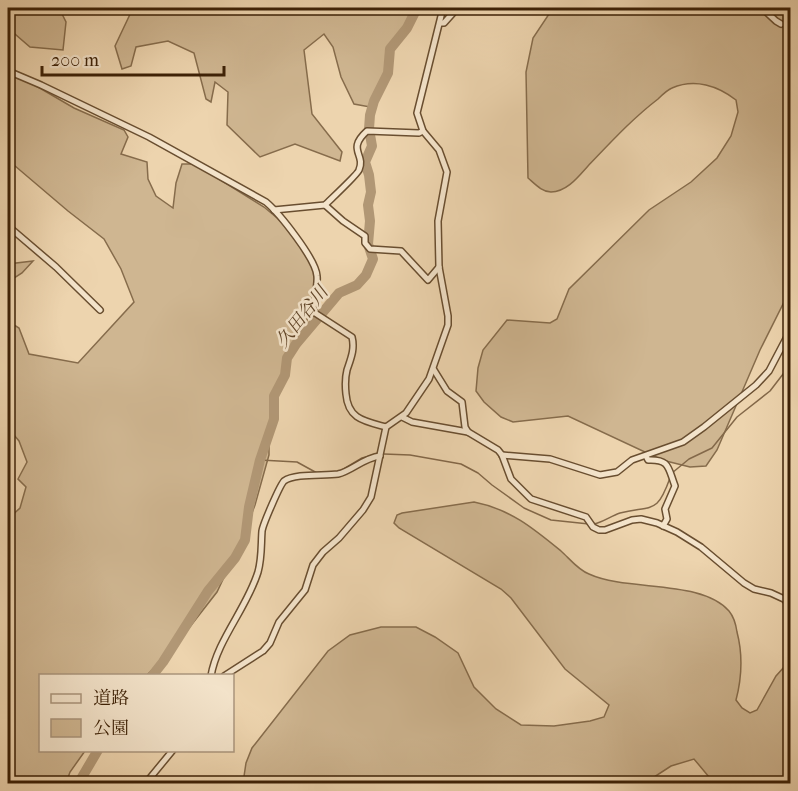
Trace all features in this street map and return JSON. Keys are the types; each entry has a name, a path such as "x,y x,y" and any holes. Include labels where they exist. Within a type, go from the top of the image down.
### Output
{"street":[{"path":"226,674 263,651 270,643 279,622 304,590 313,565 367,504 371,497 382,437 386,427 402,417 434,370 448,325 439,267 439,210 447,172 439,150 423,130 417,114 443,8"},
{"path":"440,23 444,23 455,8"},
{"path":"762,8 782,24"},
{"path":"8,71 150,137 266,202 312,260 317,275 313,309 315,313 352,337 354,346 345,385 349,411 355,416 386,427"},
{"path":"274,210 325,205 345,183 358,173 361,166 356,145 367,131 419,133 423,130"},
{"path":"325,205 364,236 365,243 370,249 401,251 428,280 439,267"},
{"path":"8,226 56,267 100,310"},
{"path":"402,417 412,422 468,432 502,455 550,459 600,475 617,472 632,460 682,442 756,385 770,371 790,331"},
{"path":"434,370 447,392 462,402 465,427 468,432"},
{"path":"502,455 511,479 531,499 586,517 598,530 605,530 632,519 641,519 663,526 701,547 744,584 784,599 790,606"},
{"path":"211,674 216,656 239,616 257,574 262,529 279,487 285,480 342,473 371,457 380,456"},
{"path":"646,456 648,460 661,459 667,463 675,486 665,509 667,519 663,526"},
{"path":"145,783 171,752"}],"green space":[{"path":"16,8 59,8 66,22 63,50 30,47 8,28"},
{"path":"133,8 415,8 390,45 387,81 370,107 354,104 341,77 333,47 324,34 304,50 312,114 342,152 340,161 295,144 260,157 227,125 228,92 215,82 211,102 206,99 194,53 168,41 136,47 131,66 122,69 115,46"},
{"path":"553,8 790,8 790,290 760,350 717,450 706,466 690,467 662,460 568,416 513,422 501,417 484,402 476,391 478,368 483,350 507,320 550,323 557,319 569,289 649,210 691,182 717,158 731,136 738,112 736,100 714,87 689,84 672,88 630,123 572,183 557,191 548,192 542,189 528,178 526,72 533,38"},
{"path":"8,75 26,80 74,108 124,130 128,137 121,154 147,162 148,179 156,196 173,208 176,183 182,164 195,164 264,207 289,228 314,269 315,281 305,330 289,353 283,376 271,398 269,455 255,505 217,592 171,651 148,674 39,674 39,752 84,752 70,772 66,783 8,783 8,519 20,508 26,487 18,479 27,462 19,441 8,428 8,321 19,328 29,354 78,363 134,302 121,269 104,239 8,160"},
{"path":"33,261 22,273 8,282 8,264"},
{"path":"474,502 499,509 531,527 581,570 589,574 623,583 701,594 717,601 729,611 735,624 740,649 741,674 736,700 742,708 750,713 757,710 776,676 785,666 790,669 790,783 714,783 694,759 671,766 645,783 243,783 246,763 252,748 328,651 350,635 381,627 416,627 458,653 474,687 496,709 521,725 554,726 604,717 609,705 565,669 511,598 501,589 394,523 397,515 402,513"}],"waterway":[{"name":"久田谷川","path":"154,674 208,591 235,558 245,540 249,507 260,460 274,419 274,396 285,375 287,358 339,293 357,285 366,275 373,259 368,244 370,221 368,205 371,192 365,162 372,146 369,129 370,115 374,101 388,73 390,49 407,28 417,8"},
{"path":"672,473 689,459 712,448 737,417 770,391 790,365"},
{"path":"384,454 410,455 461,464 478,473 524,508 551,520 589,524"},
{"path":"342,470 362,458 373,455"},
{"path":"260,460 297,462 317,473"},
{"path":"594,524 620,513 653,506 666,490 670,478"},
{"name":"久田谷川","path":"78,784 97,752"}]}
